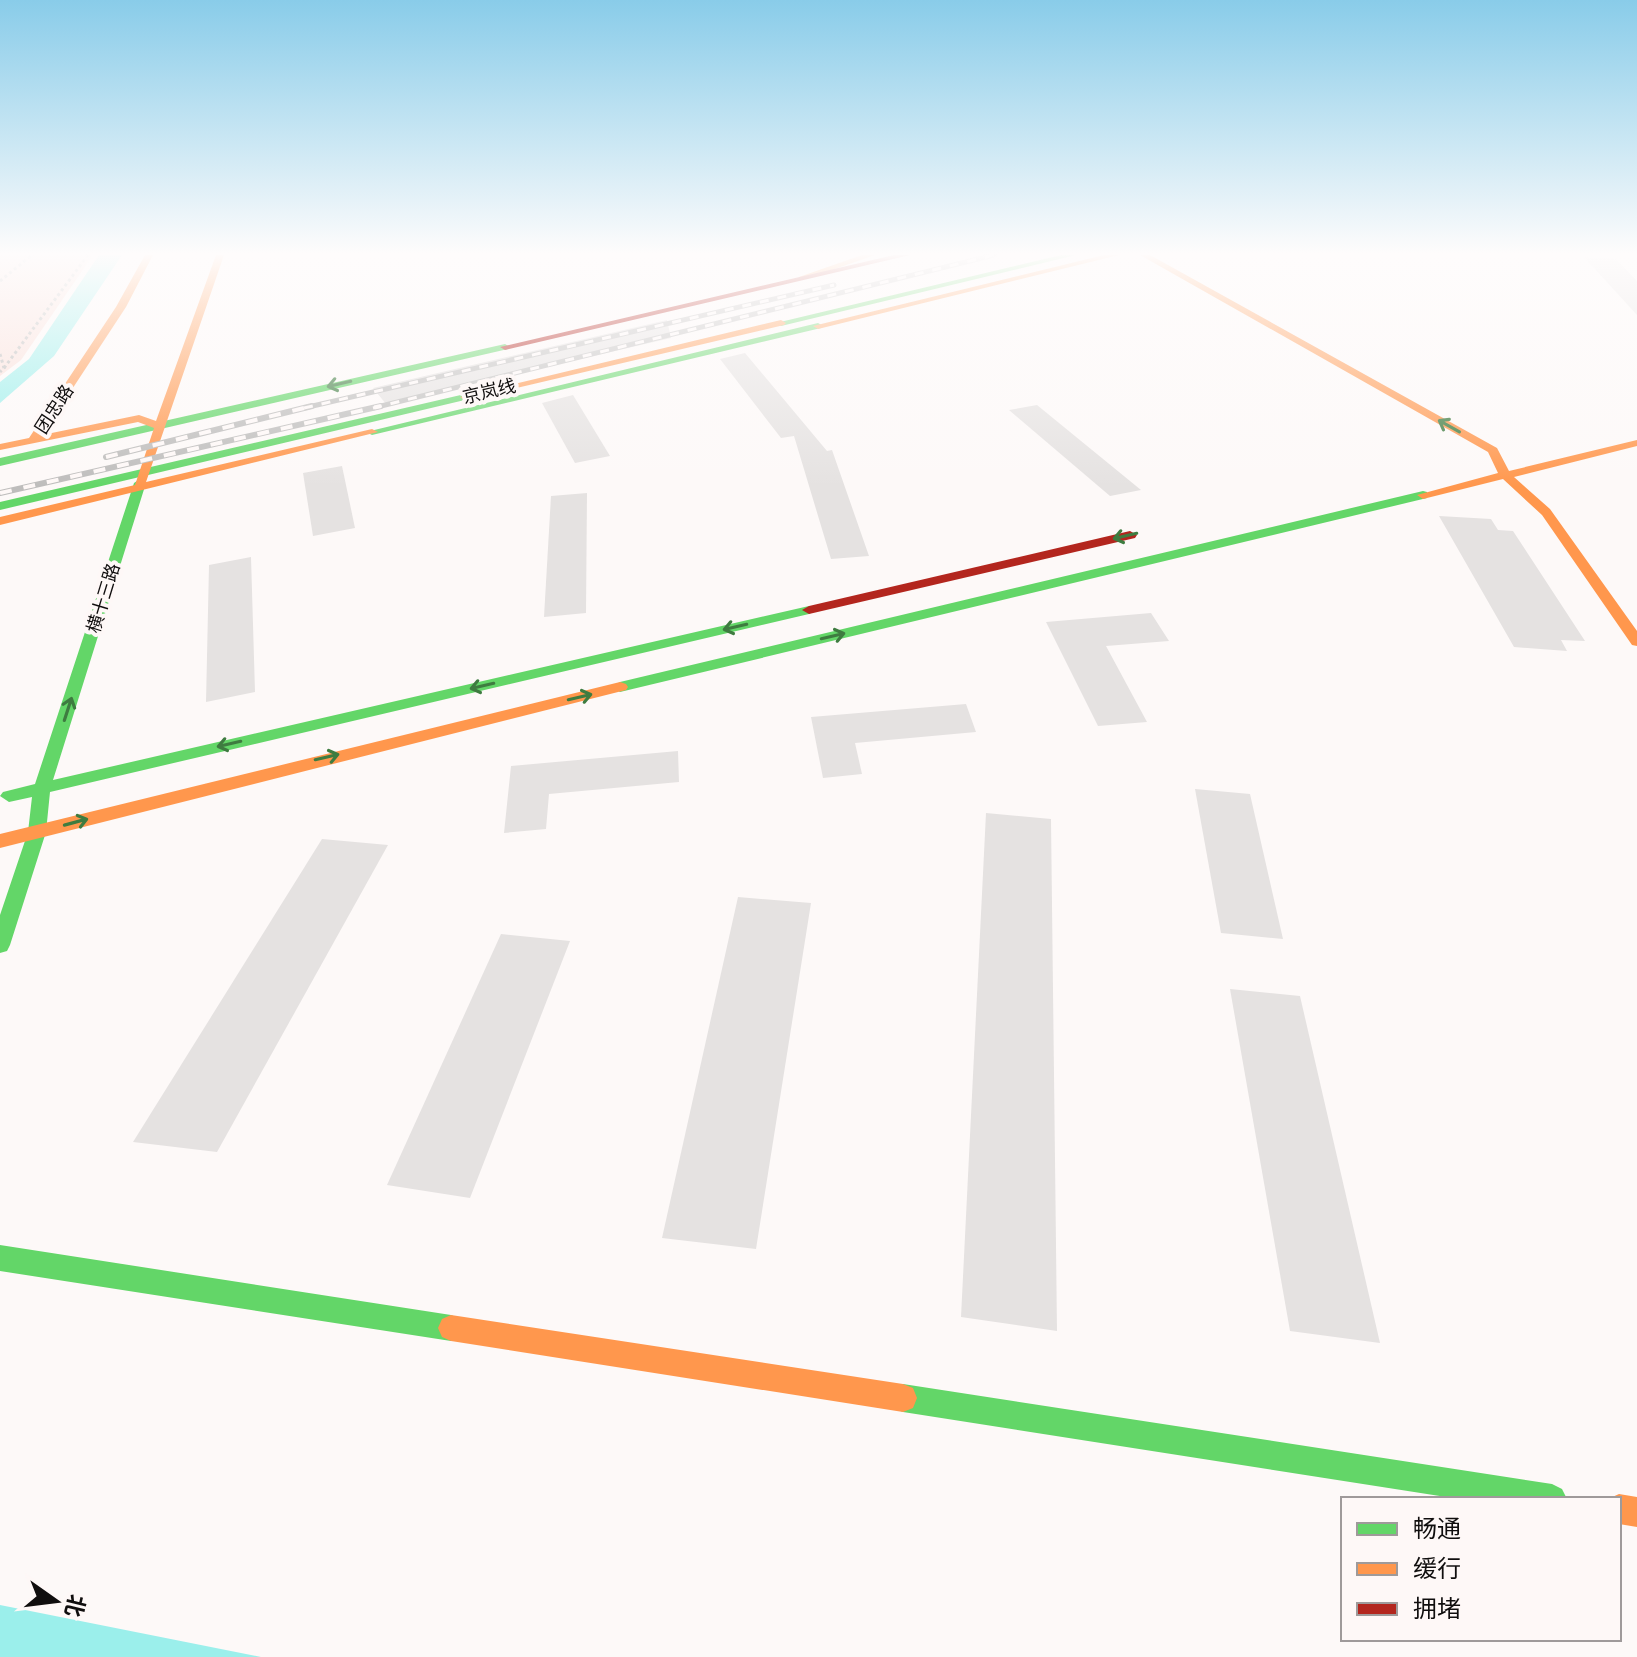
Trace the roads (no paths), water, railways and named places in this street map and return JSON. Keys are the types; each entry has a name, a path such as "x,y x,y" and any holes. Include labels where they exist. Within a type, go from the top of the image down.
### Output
{"main road":[{"name":"团忠路","path":"33,440 104,332"},
{"name":"横十三路","path":"0,945 37,832 42,788 158,426 192,332"},
{"name":"京岚线","path":"0,506 127,447 158,426 563,332"},
{"name":"京岚线","path":"127,447 141,479 751,332"},
{"path":"141,479 777,332"},
{"path":"1247,332 1329,380"},
{"path":"1287,332 1500,448"},
{"path":"0,447 33,440 127,447"},
{"path":"0,841 289,767 1637,443"},
{"path":"102,520 127,447"},
{"path":"0,521 127,447"},
{"name":"京岚线","path":"0,462 127,447"},
{"path":"1500,448 1470,460 1505,475 1546,512 1637,642"},
{"path":"1500,448 1505,475"},
{"path":"9,795 1141,532"},
{"path":"0,1258 1539,1497"}],"water":[{"path":"47,332 70,332 54,356 0,403 0,382 29,359"},
{"path":"0,1605 261,1657 0,1657"}],"railway":[{"path":"304,408 630,332"},
{"path":"373,408 680,332"},
{"path":"106,457 312,406"},
{"path":"0,493 381,406"}]}
